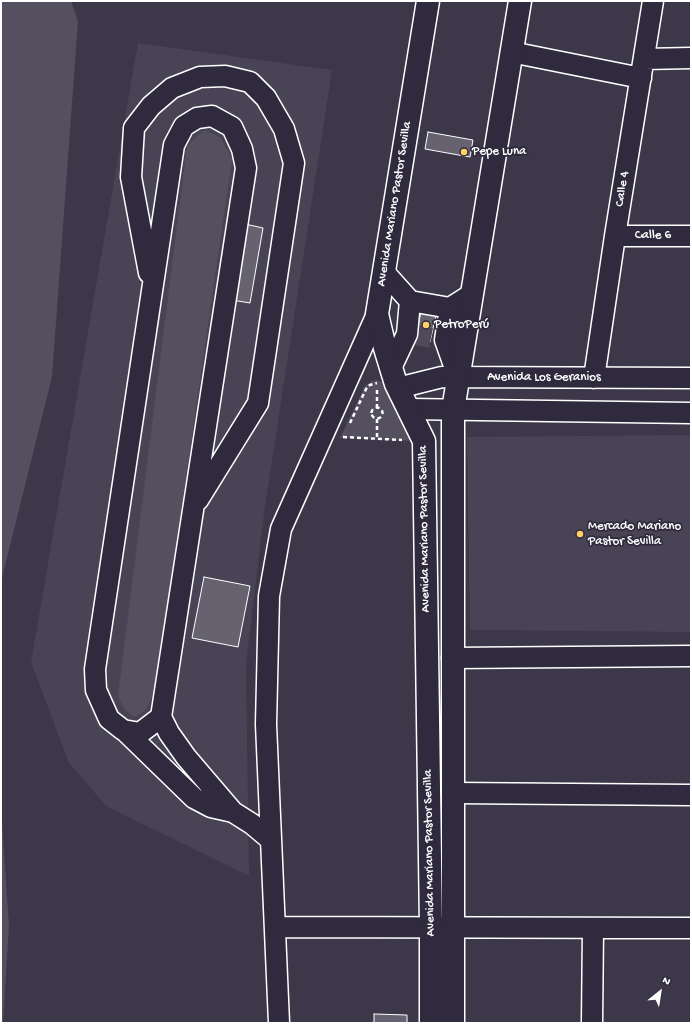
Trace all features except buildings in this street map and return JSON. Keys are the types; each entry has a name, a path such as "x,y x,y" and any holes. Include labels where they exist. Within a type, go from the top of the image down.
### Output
{"main road":[{"name":"Avenida Mariano Pastor Sevilla","path":"428,1 377,314 387,381 408,409 424,441 442,928 453,1023"},
{"name":"Avenida Mariano Pastor Sevilla","path":"431,1023 442,928 453,793 453,410 520,1"}],"street":[{"name":"Calle 4","path":"594,378 615,236 653,1"},
{"path":"511,52 642,69 691,58"},
{"path":"152,289 131,177 134,128 151,106 172,88 200,76 225,76 250,82 266,98 284,129 294,163 258,403 194,507"},
{"path":"233,812 211,808 194,798 125,731 109,719 96,690 95,669 174,145 184,126 197,118 212,116 232,127 242,149 246,168 161,717 169,733 186,757 233,812 252,824 271,840"},
{"name":"Calle 6","path":"615,236 691,236"},
{"path":"384,272 410,301 425,337 458,377"},
{"path":"387,381 450,308 472,294"},
{"path":"410,301 450,308"},
{"path":"279,1023 266,724 269,596 280,529 377,314"},
{"name":"Avenida Los Geranios","path":"387,381 442,377 691,378"},
{"path":"500,378 502,410"},
{"path":"408,409 691,413"},
{"path":"452,658 691,656"},
{"path":"125,731 140,733 161,717"},
{"path":"453,793 691,795"},
{"path":"275,927 691,928"},
{"path":"592,1023 593,928"}],"path":[{"path":"377,419 372,415 372,412 377,408 387,381"},
{"path":"347,430 367,387 370,384 387,381"},
{"path":"377,408 382,412 382,415 377,419"},
{"path":"377,419 377,438"},
{"path":"322,436 424,441"}],"shaded area":[{"path":"1,1 71,1 78,21 52,377 1,582"},
{"path":"138,43 332,70 264,513 246,665 249,876 106,806 69,763 31,662"},
{"path":"204,130 220,137 232,159 155,691 145,711 134,717 125,710 118,696 187,146"},
{"path":"377,380 385,384 414,441 340,438 365,386 372,381"},
{"name":"Mercado Mariano Pastor Sevilla","path":"691,435 691,632 470,630 467,437"},
{"path":"1,807 9,926 3,1023 1,1023"}],"tunnel":[{"path":"416,335 431,338"}],"place":[{"name":"Pepe Luna","path":"464,152"},
{"name":"PetroPerú","path":"426,325"},
{"name":"Mercado Mariano Pastor Sevilla","path":"580,534"}]}
